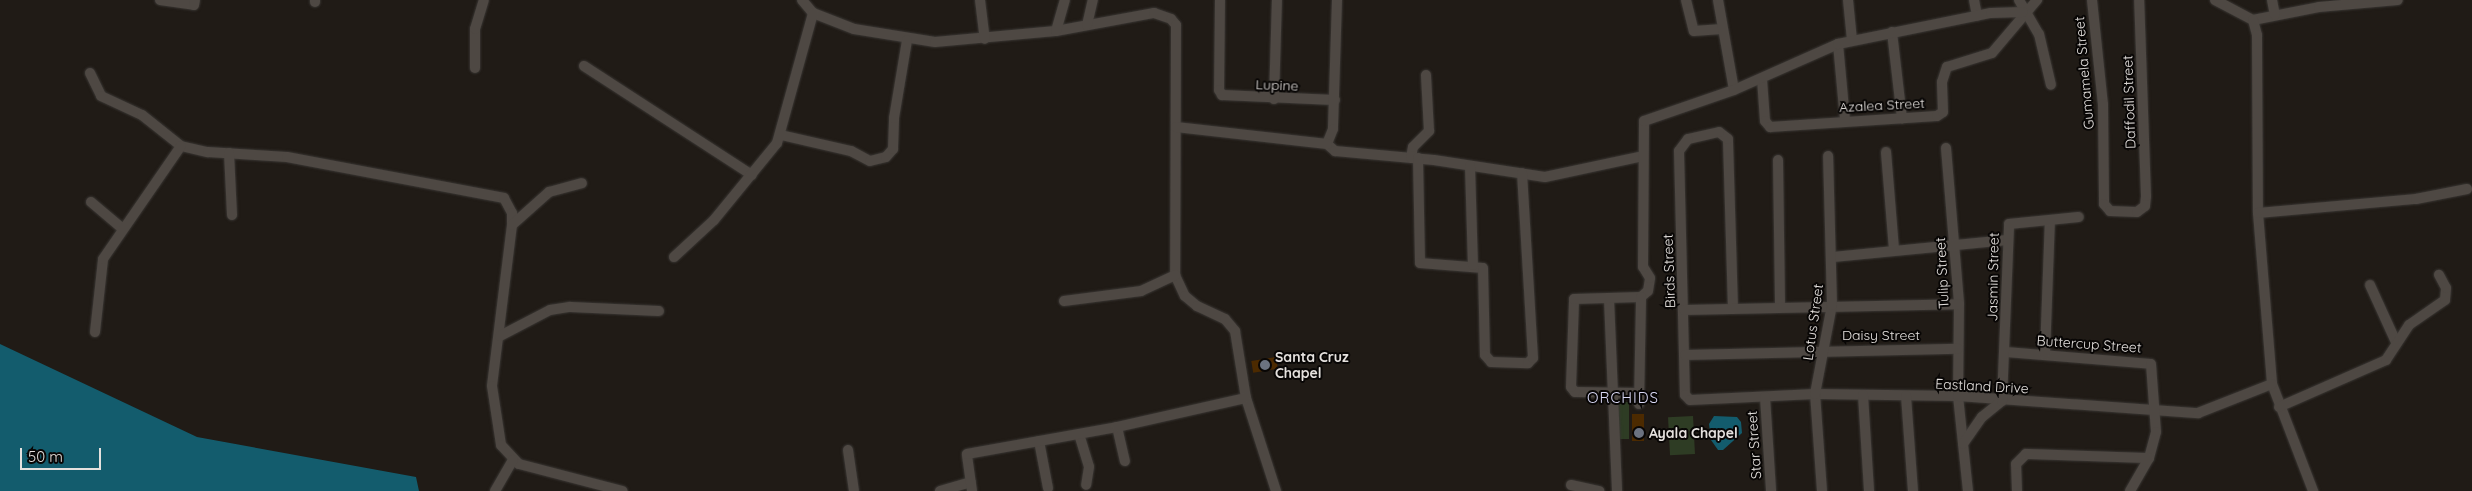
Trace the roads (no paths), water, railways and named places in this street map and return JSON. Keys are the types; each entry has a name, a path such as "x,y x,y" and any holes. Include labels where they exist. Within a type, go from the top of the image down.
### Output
{"street":[{"path":"160,0 194,5 194,0"},
{"path":"475,68 475,29 484,0"},
{"path":"802,0 813,12 854,29 907,40 985,39 1056,31 1154,13 1171,19 1176,25 1176,127 1172,150 1175,275 1185,296 1197,306 1226,319 1234,328 1246,398 1276,491"},
{"path":"980,0 985,39"},
{"path":"1056,31 1065,0"},
{"path":"1087,24 1093,0"},
{"name":"Lupine","path":"1220,0 1220,93 1226,97 1335,100"},
{"path":"1274,99 1277,0"},
{"path":"1327,144 1333,129 1337,0"},
{"path":"1686,0 1694,31 1722,29"},
{"path":"1718,0 1734,90"},
{"path":"1848,0 1852,40"},
{"path":"1974,0 1977,16"},
{"path":"2018,0 2023,12 2039,34 2051,86"},
{"path":"1641,297 1574,299 1571,387 1575,392 1613,393 1639,399 1641,297 1650,282 1643,267 1642,127 1646,120 1762,79 1838,44 2009,10 2023,12 2037,0"},
{"name":"Gumamela Street","path":"2092,0 2103,104 2104,204 2110,211 2137,212 2146,202"},
{"name":"Daffodil Street","path":"2139,0 2146,202"},
{"path":"2215,0 2253,20 2358,2 2398,0"},
{"path":"2272,0 2275,15"},
{"path":"674,257 714,220 752,175 781,135 813,12"},
{"name":"Azalea Street","path":"1762,79 1767,125 1942,114 1942,82 1947,67 1992,53 2023,12"},
{"path":"2253,20 2257,35 2258,213 2272,384 2313,491"},
{"path":"1892,32 1902,118"},
{"path":"781,135 851,151 870,161 886,157 893,149 894,118 907,40"},
{"path":"1838,44 1845,120"},
{"path":"584,66 752,175"},
{"path":"90,73 101,96 142,115 181,146 229,154 287,157 496,195 509,205 512,225 500,336 492,386 501,445 513,460 560,477 622,491"},
{"path":"1426,76 1429,131 1413,147 1420,263 1425,266 1473,265 1484,271 1486,358 1490,362 1530,363 1534,356 1522,173"},
{"path":"1176,127 1327,144 1339,153 1414,158 1551,177 1643,156"},
{"name":"Birds Street","path":"1685,397 1680,145 1688,139 1719,132 1728,139 1733,309"},
{"path":"95,332 102,259 181,146"},
{"name":"Tulip Street","path":"1946,148 1959,304 1958,396 1968,491"},
{"path":"1886,152 1894,250"},
{"path":"229,154 232,215"},
{"name":"Lotus Street","path":"1822,491 1815,394 1832,305 1833,257 1828,156"},
{"path":"1778,160 1780,308"},
{"path":"1470,166 1473,265"},
{"path":"512,225 549,192 582,182"},
{"path":"2258,213 2416,199 2467,189"},
{"path":"91,202 123,228"},
{"name":"Jasmin Street","path":"2002,401 2006,352 2008,240 2011,223 2079,217"},
{"path":"2045,354 2050,220"},
{"path":"1833,257 2008,240"},
{"path":"2280,407 2386,360 2396,342 2409,326 2445,300 2446,288 2439,274"},
{"path":"1064,301 1141,292 1175,275"},
{"path":"2370,285 2396,342"},
{"path":"1609,299 1617,491"},
{"path":"1684,310 1832,305 1959,304"},
{"path":"500,336 550,310 570,307 658,311"},
{"name":"Daisy Street","path":"1685,355 1825,349 1958,348"},
{"name":"Buttercup Street","path":"2006,352 2151,364 2156,412"},
{"name":"Eastland Drive","path":"1685,397 1698,400 1815,394 1958,396 2156,412 2198,413 2272,384"},
{"path":"1863,395 1869,491"},
{"path":"1906,396 1913,491"},
{"name":"Star Street","path":"1765,397 1771,491"},
{"path":"940,491 972,486 967,454 1117,427 1246,398"},
{"path":"1963,444 1982,417 2002,401"},
{"path":"2130,491 2149,458 2156,432 2156,412"},
{"path":"1117,427 1125,461"},
{"path":"1079,434 1089,466 1086,485"},
{"path":"1039,441 1048,488"},
{"path":"848,450 854,491"},
{"path":"2017,491 2014,470 2019,458 2026,454 2149,458"},
{"path":"495,491 513,460"},
{"path":"1571,485 1599,491"}],"water":[{"path":"0,344 197,437 416,477 419,491 0,491"},
{"path":"1714,416 1737,417 1741,422 1742,433 1723,450 1718,450 1711,440 1709,424"}],"place":[{"name":"Santa Cruz Chapel","path":"1265,365"},
{"name":"Ayala Chapel","path":"1639,433"}],"district":[{"name":"ORCHIDS","path":"1623,398"}]}
